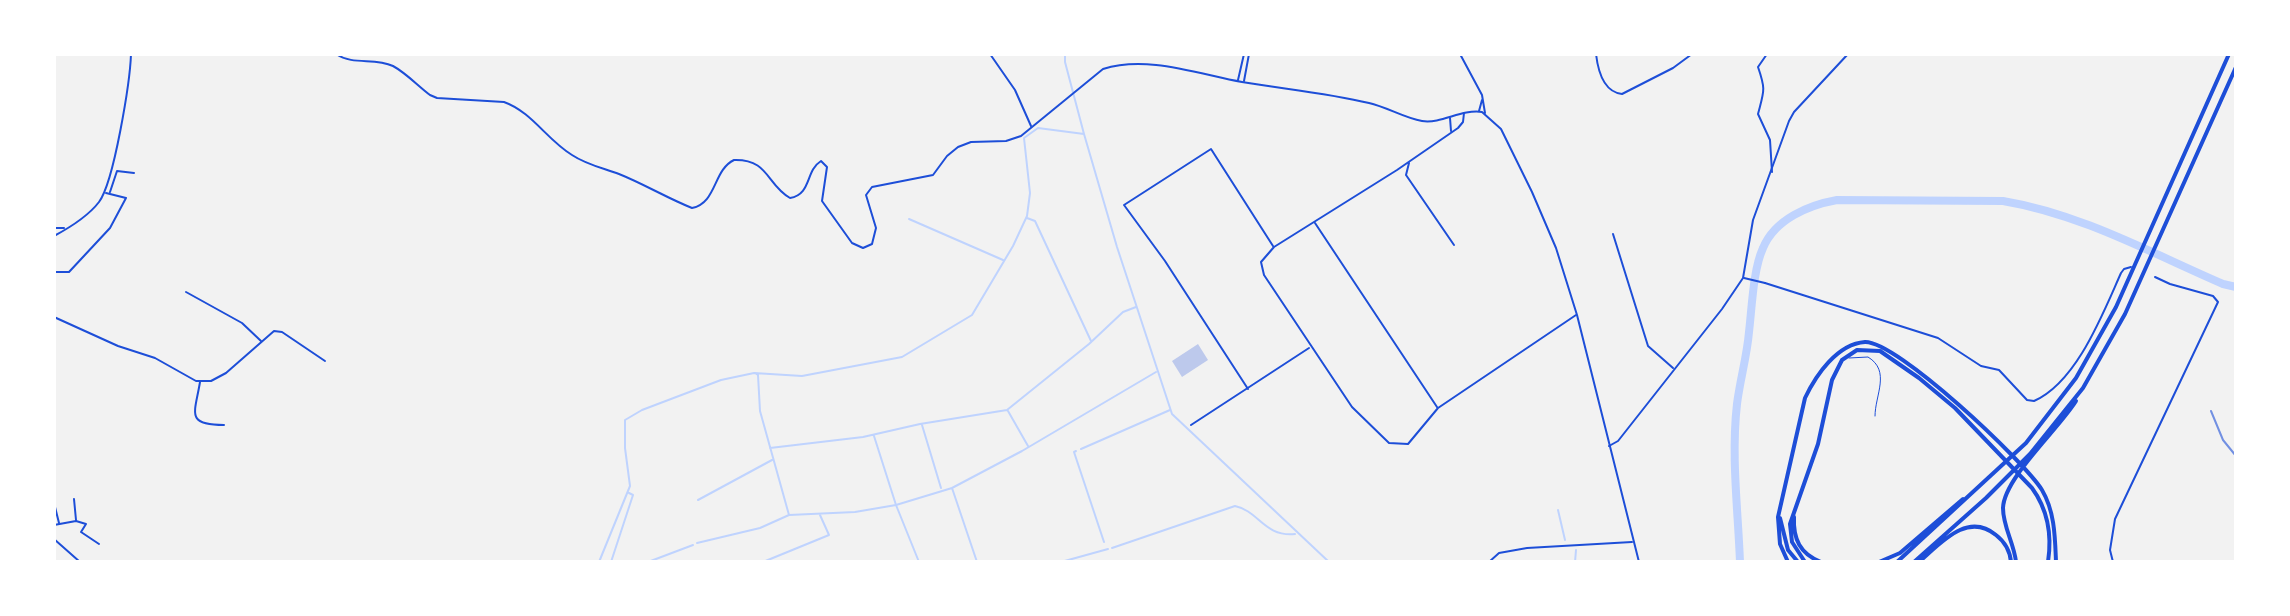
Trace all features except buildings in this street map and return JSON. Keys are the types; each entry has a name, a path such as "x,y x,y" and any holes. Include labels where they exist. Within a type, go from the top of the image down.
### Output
{"highway":[{"path":"1897,562 1990,478 2040,427 2076,378 2103,334 2229,54"},
{"path":"2014,562 2004,520 2006,492 2013,478 2059,426 2119,326 2236,67"},
{"path":"1788,562 1779,537 1780,507 1805,398 1824,369 1842,350 1854,343 1869,342 1880,344 1937,387 2037,483 2051,513 2055,546 2052,562"},
{"path":"1805,562 1792,542 1789,529 1818,444 1832,380 1842,360 1852,352 1874,349 1945,399 2032,488 2041,502 2048,526 2052,562"},
{"path":"1916,562 2030,454 2083,388"},
{"path":"1879,562 1900,553 1990,478"},
{"path":"1798,499 1794,516 1796,538 1802,550 1821,562"},
{"path":"1780,507 1783,535 1788,550 1798,562"},
{"path":"1916,562 1951,535 1972,526 1985,528 1998,537 2014,562"}],"street":[{"path":"54,236 93,209 104,193 128,90 131,54"},
{"path":"336,54 355,63 371,62 395,67 437,98 504,102 527,115 563,149 581,161 619,174 692,208 706,202 723,169 734,160 751,161 760,166 790,198 800,196 807,188 814,166 821,161 827,167 822,201 852,243 863,248 872,244 876,234 866,195 872,187 933,175 947,156 971,142 1015,139 1103,69 1132,63 1210,74 1373,104 1418,120 1433,121 1479,111 1485,113 1501,129 1556,248 1577,315 1639,562"},
{"path":"990,54 1015,90 1032,127"},
{"path":"1238,81 1244,54"},
{"path":"1244,82 1249,54"},
{"path":"1460,54 1482,95 1485,113"},
{"path":"1596,54 1597,67 1607,87 1613,93 1622,94 1673,68 1692,54"},
{"path":"1767,54 1758,67 1765,82 1765,94 1758,114 1770,140 1772,172"},
{"path":"1609,446 1618,441 1743,278 1753,220 1794,112 1848,54"},
{"path":"1239,72 1245,72"},
{"path":"1479,111 1482,95"},
{"path":"1464,113 1462,124 1410,162 1274,247 1261,262 1264,275 1310,347 1363,420 1389,443 1403,445 1408,444 1438,408 1577,315"},
{"path":"1457,114 1462,124"},
{"path":"1450,117 1450,133"},
{"path":"1248,389 1165,261 1124,205 1211,149 1274,247"},
{"path":"1410,162 1406,175 1454,245"},
{"path":"110,193 117,171 134,173"},
{"path":"54,272 69,272 110,228 125,200 124,197 104,193"},
{"path":"1315,223 1438,408"},
{"path":"54,228 65,229"},
{"path":"1613,234 1648,346 1674,369"},
{"path":"1743,278 1938,338 1981,366 1999,370 2027,400 2034,401 2048,392 2079,359 2121,273 2131,267"},
{"path":"2113,562 2110,550 2115,519 2213,313 2217,298 2155,277"},
{"path":"186,292 242,323 262,342"},
{"path":"54,317 118,346 148,355 187,378 200,381 211,381 226,373 274,331 325,361"},
{"path":"1191,425 1310,347"},
{"path":"200,381 195,413 197,420 204,425 224,425"},
{"path":"74,499 76,521"},
{"path":"54,503 59,524"},
{"path":"54,525 76,521 86,524 81,532 99,544"},
{"path":"54,539 80,562"},
{"path":"1489,562 1499,553 1527,548 1634,542"}],"lane":[{"path":"1842,360 1868,357 1877,364 1881,377 1875,416"}],"waterway":[{"path":"599,562 630,486 625,420 642,410 721,380 754,373 802,376 902,357 972,315 1027,216 1030,193 1024,138 1038,128 1084,134 1065,54"},
{"path":"1084,134 1172,414 1329,562"},
{"path":"1740,562 1735,424 1755,278 1768,238 1794,215 1837,200 2003,201 2088,225 2236,287"},
{"path":"1027,218 1035,221 1091,341"},
{"path":"909,219 1003,260"},
{"path":"770,448 863,437 1007,410 1089,344 1123,312 1136,307"},
{"path":"952,488 1022,451 1156,372"},
{"path":"697,543 760,528 789,515 760,411 758,375 755,373"},
{"path":"1081,449 1170,410"},
{"path":"1008,411 1028,446"},
{"path":"922,425 941,488"},
{"path":"789,515 855,512 896,505 874,436"},
{"path":"1076,451 1104,542"},
{"path":"698,500 772,460"},
{"path":"919,562 896,505 952,488 977,562"},
{"path":"611,562 633,495 629,493"},
{"path":"1112,548 1235,506 1276,532 1295,534"},
{"path":"1558,510 1565,540"},
{"path":"763,562 829,535 820,515"},
{"path":"648,562 693,545"},
{"path":"1061,562 1108,549"},
{"path":"1575,562 1576,550"}],"railway":[{"path":"2211,411 2223,440 2236,456"}]}
